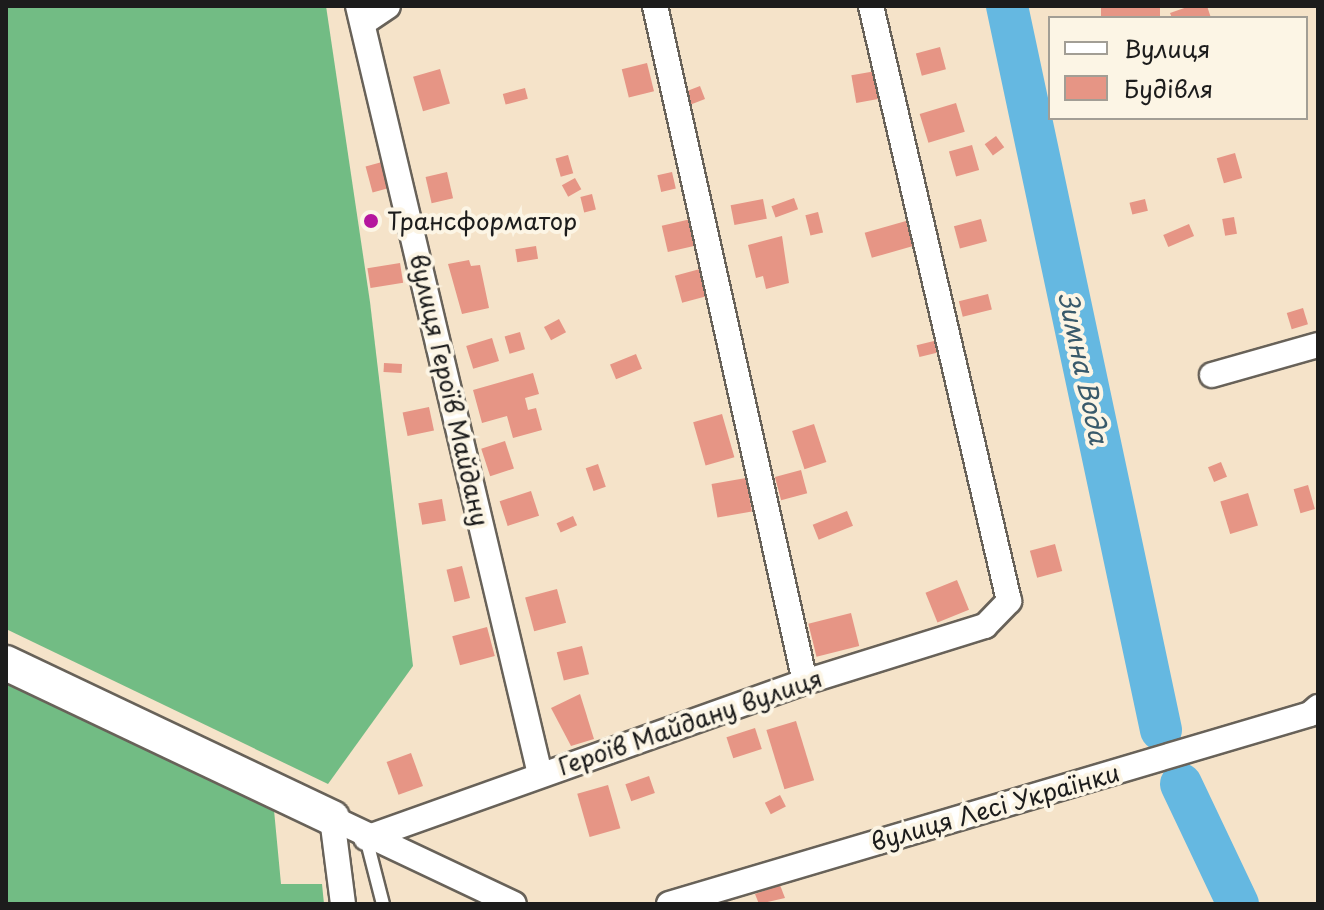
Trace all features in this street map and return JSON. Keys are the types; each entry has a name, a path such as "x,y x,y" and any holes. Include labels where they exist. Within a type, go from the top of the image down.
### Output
{"street":[{"path":"361,14 388,6"},
{"path":"655,6 805,682"},
{"name":"Героїв Майдану вулиця","path":"366,838 805,682 985,626 1009,601 871,6"},
{"name":"вулиця Героїв Майдану","path":"361,14 540,774"},
{"path":"1212,375 1318,345"},
{"path":"6,663 332,818 366,838 514,904"},
{"name":"вулиця Лесі Українки","path":"669,904 1310,714 1318,707"},
{"path":"332,818 343,904"}],"lane":[{"path":"366,838 383,904"}],"green space":[{"path":"6,6 326,6 370,302 413,666 328,784 6,629"},
{"path":"6,670 272,789 281,884 322,884 324,904 6,904"}],"building":[{"path":"1101,6 1160,6 1160,16 1101,16"},
{"path":"1190,6 1207,6 1210,16 1171,16 1170,13"},
{"path":"940,47 946,69 922,76 916,53"},
{"path":"647,63 654,91 629,97 622,69"},
{"path":"440,69 450,104 423,111 413,77"},
{"path":"876,71 881,99 856,103 851,75"},
{"path":"700,86 705,99 680,109 675,96"},
{"path":"525,88 528,99 506,105 503,94"},
{"path":"956,103 965,132 928,143 920,114"},
{"path":"996,136 1004,147 993,156 985,144"},
{"path":"972,145 979,170 956,177 949,152"},
{"path":"1235,153 1242,178 1224,183 1217,158"},
{"path":"568,155 573,173 561,177 556,159"},
{"path":"382,162 389,188 373,192 366,166"},
{"path":"447,172 453,198 432,203 426,177"},
{"path":"672,172 676,189 661,192 657,175"},
{"path":"575,178 581,189 568,197 562,185"},
{"path":"592,194 596,210 584,212 580,197"},
{"path":"794,198 798,209 776,217 771,206"},
{"path":"763,199 767,219 734,225 731,205"},
{"path":"1145,199 1148,211 1132,215 1129,203"},
{"path":"818,212 823,232 810,236 805,215"},
{"path":"1234,217 1237,234 1225,236 1222,219"},
{"path":"691,219 697,245 668,252 662,226"},
{"path":"981,219 987,241 960,248 954,226"},
{"path":"906,221 913,246 872,258 865,233"},
{"path":"1189,224 1194,236 1168,247 1163,235"},
{"path":"782,236 789,283 766,289 763,276 756,278 748,245"},
{"path":"536,246 538,259 517,262 515,249"},
{"path":"469,260 471,266 480,265 489,308 462,314 448,264"},
{"path":"400,263 403,283 371,288 367,268"},
{"path":"700,269 707,296 682,303 675,276"},
{"path":"988,294 992,310 963,317 959,301"},
{"path":"1303,308 1308,324 1292,329 1287,313"},
{"path":"559,319 566,332 551,340 544,327"},
{"path":"520,332 525,349 510,354 505,336"},
{"path":"492,338 499,361 473,369 466,346"},
{"path":"934,341 937,353 919,357 917,345"},
{"path":"636,354 642,369 616,379 610,364"},
{"path":"384,363 402,364 402,373 384,372"},
{"path":"533,373 539,394 525,398 528,410 536,408 542,430 513,438 507,416 482,423 473,390"},
{"path":"429,407 434,430 408,436 403,413"},
{"path":"722,414 734,457 706,466 693,422"},
{"path":"814,424 826,462 804,469 792,431"},
{"path":"505,441 514,469 490,476 481,449"},
{"path":"1221,462 1227,477 1214,482 1208,467"},
{"path":"598,464 606,487 594,491 586,468"},
{"path":"801,470 807,493 781,500 775,477"},
{"path":"746,478 752,511 717,518 712,484"},
{"path":"1308,485 1315,509 1300,513 1294,489"},
{"path":"531,491 539,516 508,526 500,501"},
{"path":"1248,493 1258,526 1230,534 1220,501"},
{"path":"442,499 446,521 422,525 418,503"},
{"path":"847,511 853,526 819,540 813,525"},
{"path":"573,516 577,525 561,532 557,523"},
{"path":"1055,544 1062,571 1037,578 1030,551"},
{"path":"462,566 470,598 454,602 446,570"},
{"path":"957,580 969,610 937,622 925,593"},
{"path":"557,589 566,623 534,631 525,598"},
{"path":"851,613 859,646 817,657 808,624"},
{"path":"487,627 495,656 460,665 452,636"},
{"path":"582,646 589,674 564,680 557,652"},
{"path":"580,694 594,739 571,746 551,708"},
{"path":"796,721 814,780 784,789 766,730"},
{"path":"755,728 762,749 733,758 726,737"},
{"path":"411,753 423,786 399,795 387,762"},
{"path":"649,776 655,793 631,801 625,784"},
{"path":"608,785 620,828 590,837 577,794"},
{"path":"780,795 786,807 771,814 765,803"},
{"path":"780,885 785,898 759,904 755,894"}],"waterway":[{"name":"Зимна Вода","path":"1007,6 1161,730"},
{"name":"Зимна Вода","path":"1181,784 1238,904"}],"place":[{"name":"Трансформатор","path":"371,221"}]}
